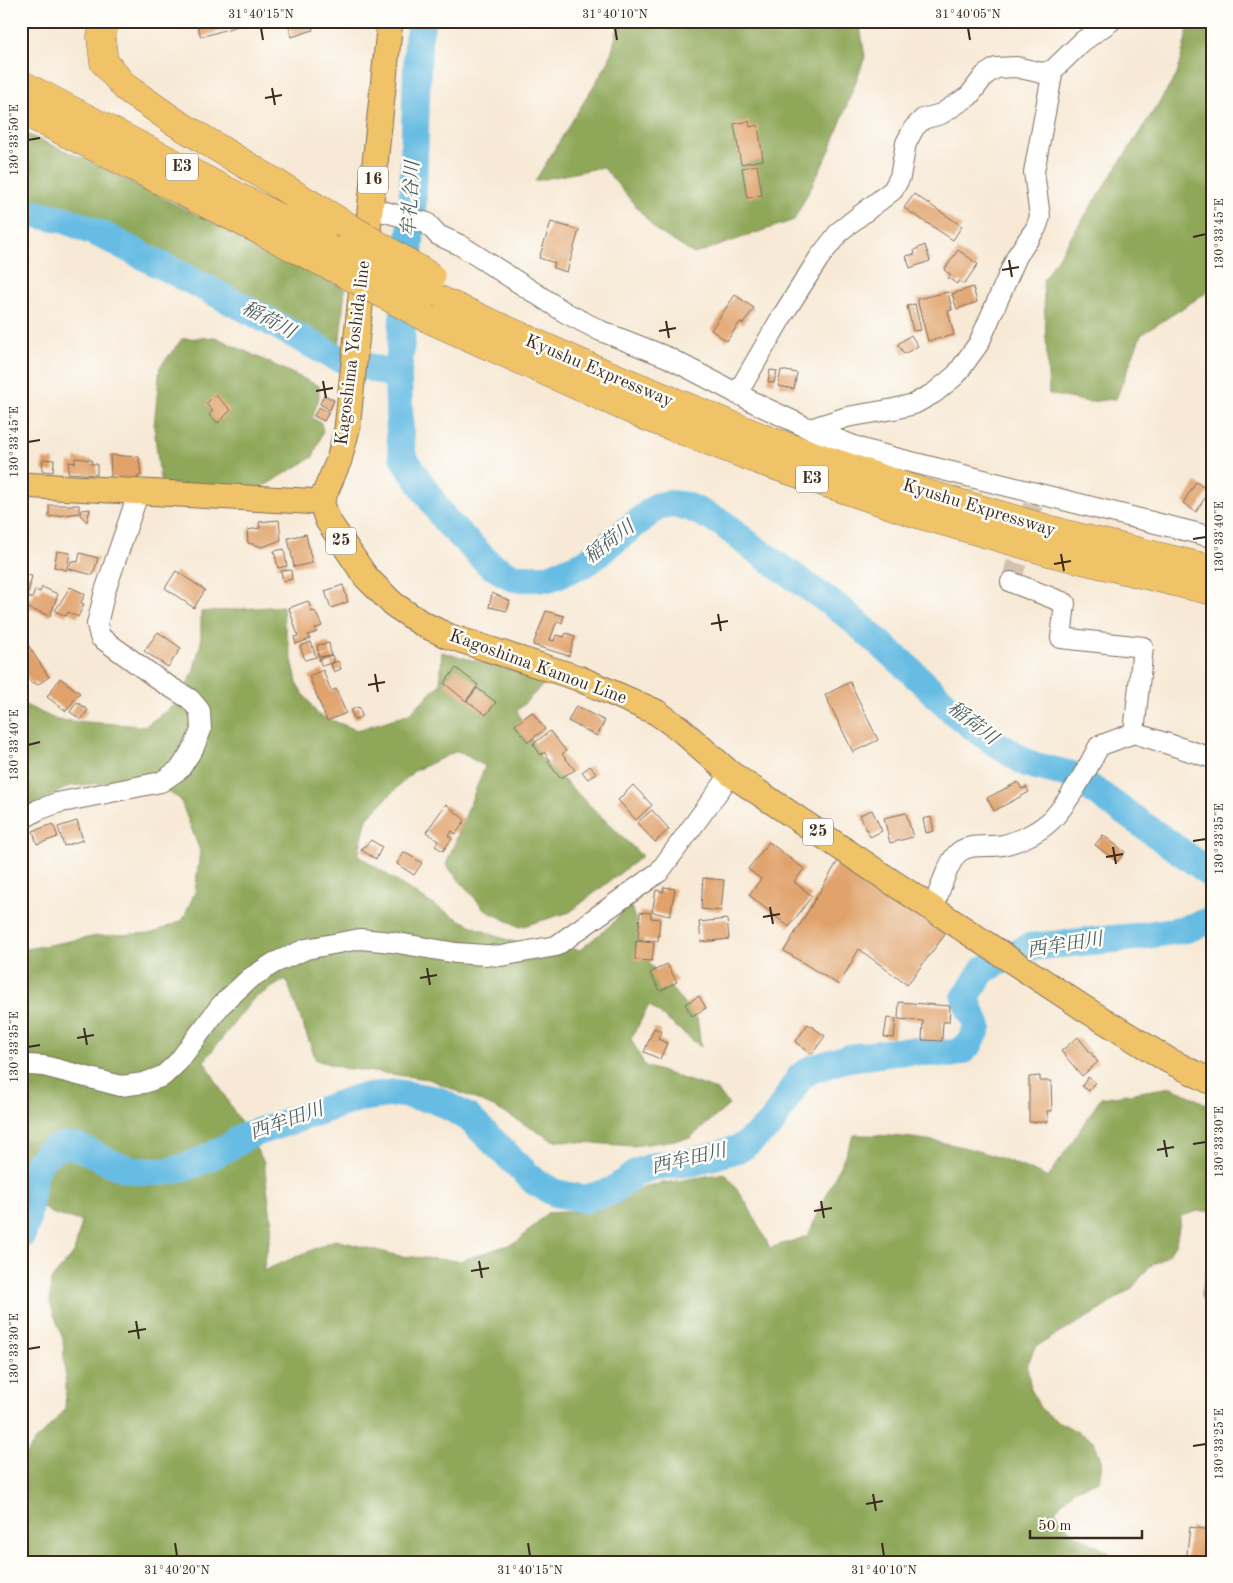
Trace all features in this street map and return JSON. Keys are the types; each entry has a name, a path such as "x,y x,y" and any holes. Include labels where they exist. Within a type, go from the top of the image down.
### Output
{"highway":[{"path":"104,21 101,37 104,62 125,87 176,122 342,223 430,297"},
{"name":"Kyushu Expressway","path":"21,84 341,261"},
{"name":"Kyushu Expressway","path":"21,110 166,184 341,261 430,297 588,354 666,400 768,440 921,492 1062,533 1212,569"},
{"path":"21,123 166,184"},
{"name":"Kyushu Expressway","path":"430,297 647,418 758,460 914,513 1038,549 1212,591"}],"main road":[{"name":"Kagoshima Yoshida line","path":"321,502 339,460 347,429 390,21"},
{"path":"21,485 138,494 321,502"},
{"name":"Kagoshima Kamou Line","path":"321,502 328,521 366,577 393,604 421,623 448,636 578,678 656,712 680,729 731,774 1020,966 1168,1060 1212,1082"}],"street":[{"path":"737,394 781,318 819,258 840,231 893,190 900,177 906,143 914,128 923,119 941,114 969,96 985,75 996,68 1016,67 1042,73 1053,70 1083,41 1111,21"},
{"path":"810,429 847,417 914,404 934,394 956,375 979,343 1017,256 1036,228 1040,217 1034,172 1053,70"},
{"path":"370,208 427,223 438,235 460,245 566,313 601,331 667,357 737,394 810,429 865,450 1212,538"},
{"path":"21,820 38,810 57,803 161,782 180,769 194,747 201,730 200,710 190,699 162,682 100,637 97,624 105,591 138,494"},
{"path":"1011,582 1065,603 1061,638 1143,647 1134,733"},
{"path":"933,908 955,856 963,850 987,845 1002,845 1020,839 1048,824 1088,767 1099,746 1134,733 1212,758"},
{"path":"21,1066 44,1066 121,1086 144,1083 163,1076 178,1062 221,1005 249,979 274,963 306,948 360,939 392,942 456,954 501,956 556,946 659,872 731,774"}],"green space":[{"path":"620,21 859,21 865,57 830,150 794,220 694,254 656,230 603,167 535,181 609,61"},
{"path":"1190,21 1212,21 1212,289 1141,335 1116,399 1088,402 1049,394 1043,280 1177,75"},
{"path":"21,132 85,159 345,289 339,348 323,343 279,316 88,221 56,210 39,206 21,205"},
{"path":"215,337 319,386 319,398 312,418 321,423 323,431 313,457 259,489 166,484 160,479 154,426 160,367 182,339"},
{"path":"283,606 284,624 298,686 318,715 357,730 409,714 440,684 442,652 548,680 517,711 541,758 642,856 570,912 520,927 485,910 446,865 485,766 457,751 414,771 367,818 358,855 451,915 490,934 528,945 580,950 613,923 629,901 650,964 697,1018 701,1047 649,1005 631,1039 645,1066 717,1090 729,1105 690,1138 633,1146 552,1140 496,1108 429,1079 343,1068 316,1060 286,979 253,999 204,1061 264,1162 272,1226 263,1271 335,1240 400,1256 460,1261 517,1242 547,1213 600,1210 647,1186 725,1173 747,1204 770,1248 808,1236 854,1135 906,1137 954,1145 1000,1158 1048,1178 1101,1098 1172,1087 1212,1107 1212,1211 1198,1211 1181,1216 1176,1243 1167,1256 1149,1267 1133,1287 1100,1310 1035,1347 1027,1366 1031,1389 1040,1408 1054,1419 1094,1441 1102,1463 1099,1481 1073,1490 1055,1511 1069,1530 1125,1562 21,1562 21,1464 31,1446 65,1410 66,1387 63,1339 50,1303 51,1280 74,1253 82,1221 53,1214 21,1192 21,1076 49,1077 124,1097 121,1081 21,1061 21,950 97,936 153,933 183,920 195,892 200,851 180,799 141,776 102,783 69,786 21,813 21,703 57,720 145,726 176,704 193,673 201,642 201,612"},
{"path":"1212,1269 1211,1322 1201,1295 1207,1271"}],"building":[{"path":"196,21 251,21 251,22 201,37"},
{"path":"287,21 310,21 313,30 292,37"},
{"path":"749,121 750,127 758,125 763,160 741,164 734,124"},
{"path":"757,165 762,195 747,198 742,168"},
{"path":"914,194 962,226 953,240 904,208"},
{"path":"551,222 579,230 567,272 553,268 555,263 539,258"},
{"path":"925,245 930,261 910,268 906,256 915,254 914,250"},
{"path":"958,250 978,264 964,284 959,281 957,284 948,278 951,275 944,270"},
{"path":"973,287 977,302 957,309 952,294"},
{"path":"948,292 952,310 948,311 954,335 928,341 917,299"},
{"path":"735,295 754,308 743,324 740,322 727,341 711,330"},
{"path":"915,304 921,330 913,331 907,306"},
{"path":"911,335 918,346 904,354 898,344"},
{"path":"770,370 777,371 774,383 768,382"},
{"path":"781,370 797,373 794,389 778,386"},
{"path":"215,395 231,410 218,423 209,415 213,411 206,404"},
{"path":"324,395 334,400 330,410 320,404"},
{"path":"319,407 329,412 324,421 314,416"},
{"path":"110,455 139,457 141,476 138,476 137,480 111,478"},
{"path":"75,458 92,460 91,464 97,464 97,475 68,473 69,462 75,463"},
{"path":"43,459 54,460 53,472 42,471"},
{"path":"1196,482 1209,491 1196,512 1183,503"},
{"path":"49,505 79,505 79,513 49,517"},
{"path":"90,509 87,522 80,515 81,510"},
{"path":"279,520 281,540 263,547 248,543 247,530 260,528 259,522"},
{"path":"306,534 312,563 294,567 288,538"},
{"path":"284,549 287,566 278,568 274,551"},
{"path":"57,551 70,553 67,570 54,567"},
{"path":"80,553 98,558 93,575 69,569 71,561 78,562"},
{"path":"291,570 292,579 283,581 281,571"},
{"path":"176,571 205,590 194,608 165,588"},
{"path":"24,574 32,576 28,593 21,592"},
{"path":"343,585 348,602 331,608 325,591"},
{"path":"42,587 58,594 50,616 25,607 29,597 32,599 35,590 40,592"},
{"path":"70,587 85,594 81,603 84,604 78,617 68,612 66,616 55,611"},
{"path":"492,593 510,601 507,611 489,607"},
{"path":"308,601 312,612 315,611 322,626 315,629 317,632 308,635 310,639 296,644 294,637 298,636 289,608"},
{"path":"546,611 564,616 562,623 558,621 555,626 550,640 554,641 556,635 564,637 566,633 575,636 569,656 533,645"},
{"path":"158,632 181,648 168,667 144,651"},
{"path":"24,639 49,677 37,685 35,682 32,684 21,667 21,640"},
{"path":"311,642 316,657 305,660 300,646"},
{"path":"329,643 331,655 319,657 317,645"},
{"path":"332,655 334,662 322,666 319,659"},
{"path":"338,661 341,669 334,672 331,664"},
{"path":"456,668 478,685 466,701 444,683"},
{"path":"323,670 331,691 336,689 346,713 327,721 309,676"},
{"path":"60,678 80,693 66,711 47,697"},
{"path":"850,682 878,740 853,752 825,695"},
{"path":"477,688 496,702 486,715 467,701"},
{"path":"77,702 88,710 81,720 70,712"},
{"path":"576,706 605,721 597,736 568,721"},
{"path":"359,707 362,716 354,720 351,710"},
{"path":"532,712 545,729 528,742 515,725"},
{"path":"550,731 566,751 562,754 575,770 560,778 548,762 550,760 544,752 541,755 533,744"},
{"path":"590,766 596,773 588,779 582,772"},
{"path":"1018,782 1022,789 1026,787 1029,792 994,811 987,798"},
{"path":"633,785 652,805 636,820 618,800"},
{"path":"446,804 465,820 456,834 452,831 448,836 452,838 443,851 435,846 438,841 426,832"},
{"path":"652,810 669,829 655,842 637,823"},
{"path":"872,810 882,831 870,837 860,815"},
{"path":"906,813 913,837 890,843 884,818"},
{"path":"931,817 934,831 926,833 923,819"},
{"path":"77,821 83,840 64,846 58,827"},
{"path":"53,824 58,837 37,844 33,831"},
{"path":"1103,835 1125,852 1117,862 1095,845"},
{"path":"371,840 382,847 376,859 361,850"},
{"path":"769,842 804,869 794,882 812,896 789,927 749,895 761,879 748,869"},
{"path":"404,852 422,863 414,875 397,864"},
{"path":"838,861 947,932 907,985 859,949 839,985 784,951"},
{"path":"703,878 724,880 721,911 701,909"},
{"path":"664,887 675,889 670,916 652,912 656,890 663,892"},
{"path":"640,912 651,913 651,918 660,919 658,941 638,940"},
{"path":"727,919 729,939 701,942 699,922"},
{"path":"636,941 654,943 652,961 635,960"},
{"path":"667,964 677,982 660,991 650,973"},
{"path":"699,996 706,1008 692,1016 685,1004"},
{"path":"899,1002 950,1006 949,1022 943,1022 942,1041 922,1040 923,1021 898,1019"},
{"path":"887,1018 896,1019 894,1038 884,1037"},
{"path":"808,1024 825,1036 812,1054 795,1042"},
{"path":"654,1028 661,1031 658,1039 667,1043 660,1059 644,1052"},
{"path":"1078,1037 1098,1062 1082,1076 1061,1051"},
{"path":"1040,1076 1040,1081 1051,1081 1052,1111 1047,1111 1048,1122 1029,1122 1029,1077"},
{"path":"1088,1077 1095,1082 1089,1091 1082,1086"},
{"path":"1190,1527 1212,1530 1212,1552 1209,1551 1208,1562 1186,1562"}],"waterway":[{"name":"稲荷川","path":"422,21 418,40 412,219 398,376 400,436 403,457 445,520 489,564 514,578 549,578 586,563 658,506 670,504 687,506 722,523 752,547 845,613 909,669 955,713 998,745 1028,764 1072,775 1201,866 1212,876"},
{"name":"稲荷川","path":"21,211 66,220 106,237 333,356 398,376"},
{"name":"西牟田川","path":"21,1236 27,1219 35,1170 39,1162 56,1148 73,1146 125,1168 154,1172 165,1171 198,1162 239,1141 240,1138 358,1098 396,1093 437,1100 469,1118 534,1181 555,1193 584,1199 612,1191 638,1172 654,1166 693,1162 741,1148 771,1124 800,1077 812,1069 848,1058 895,1052 911,1051 951,1054 962,1051 970,1043 978,1027 965,998 983,970 1029,947 1134,937 1186,929 1212,920"}],"tunnel":[{"path":"1011,582 1036,495"}],"water label":[{"name":"牟礼谷川","path":"412,199"}]}
